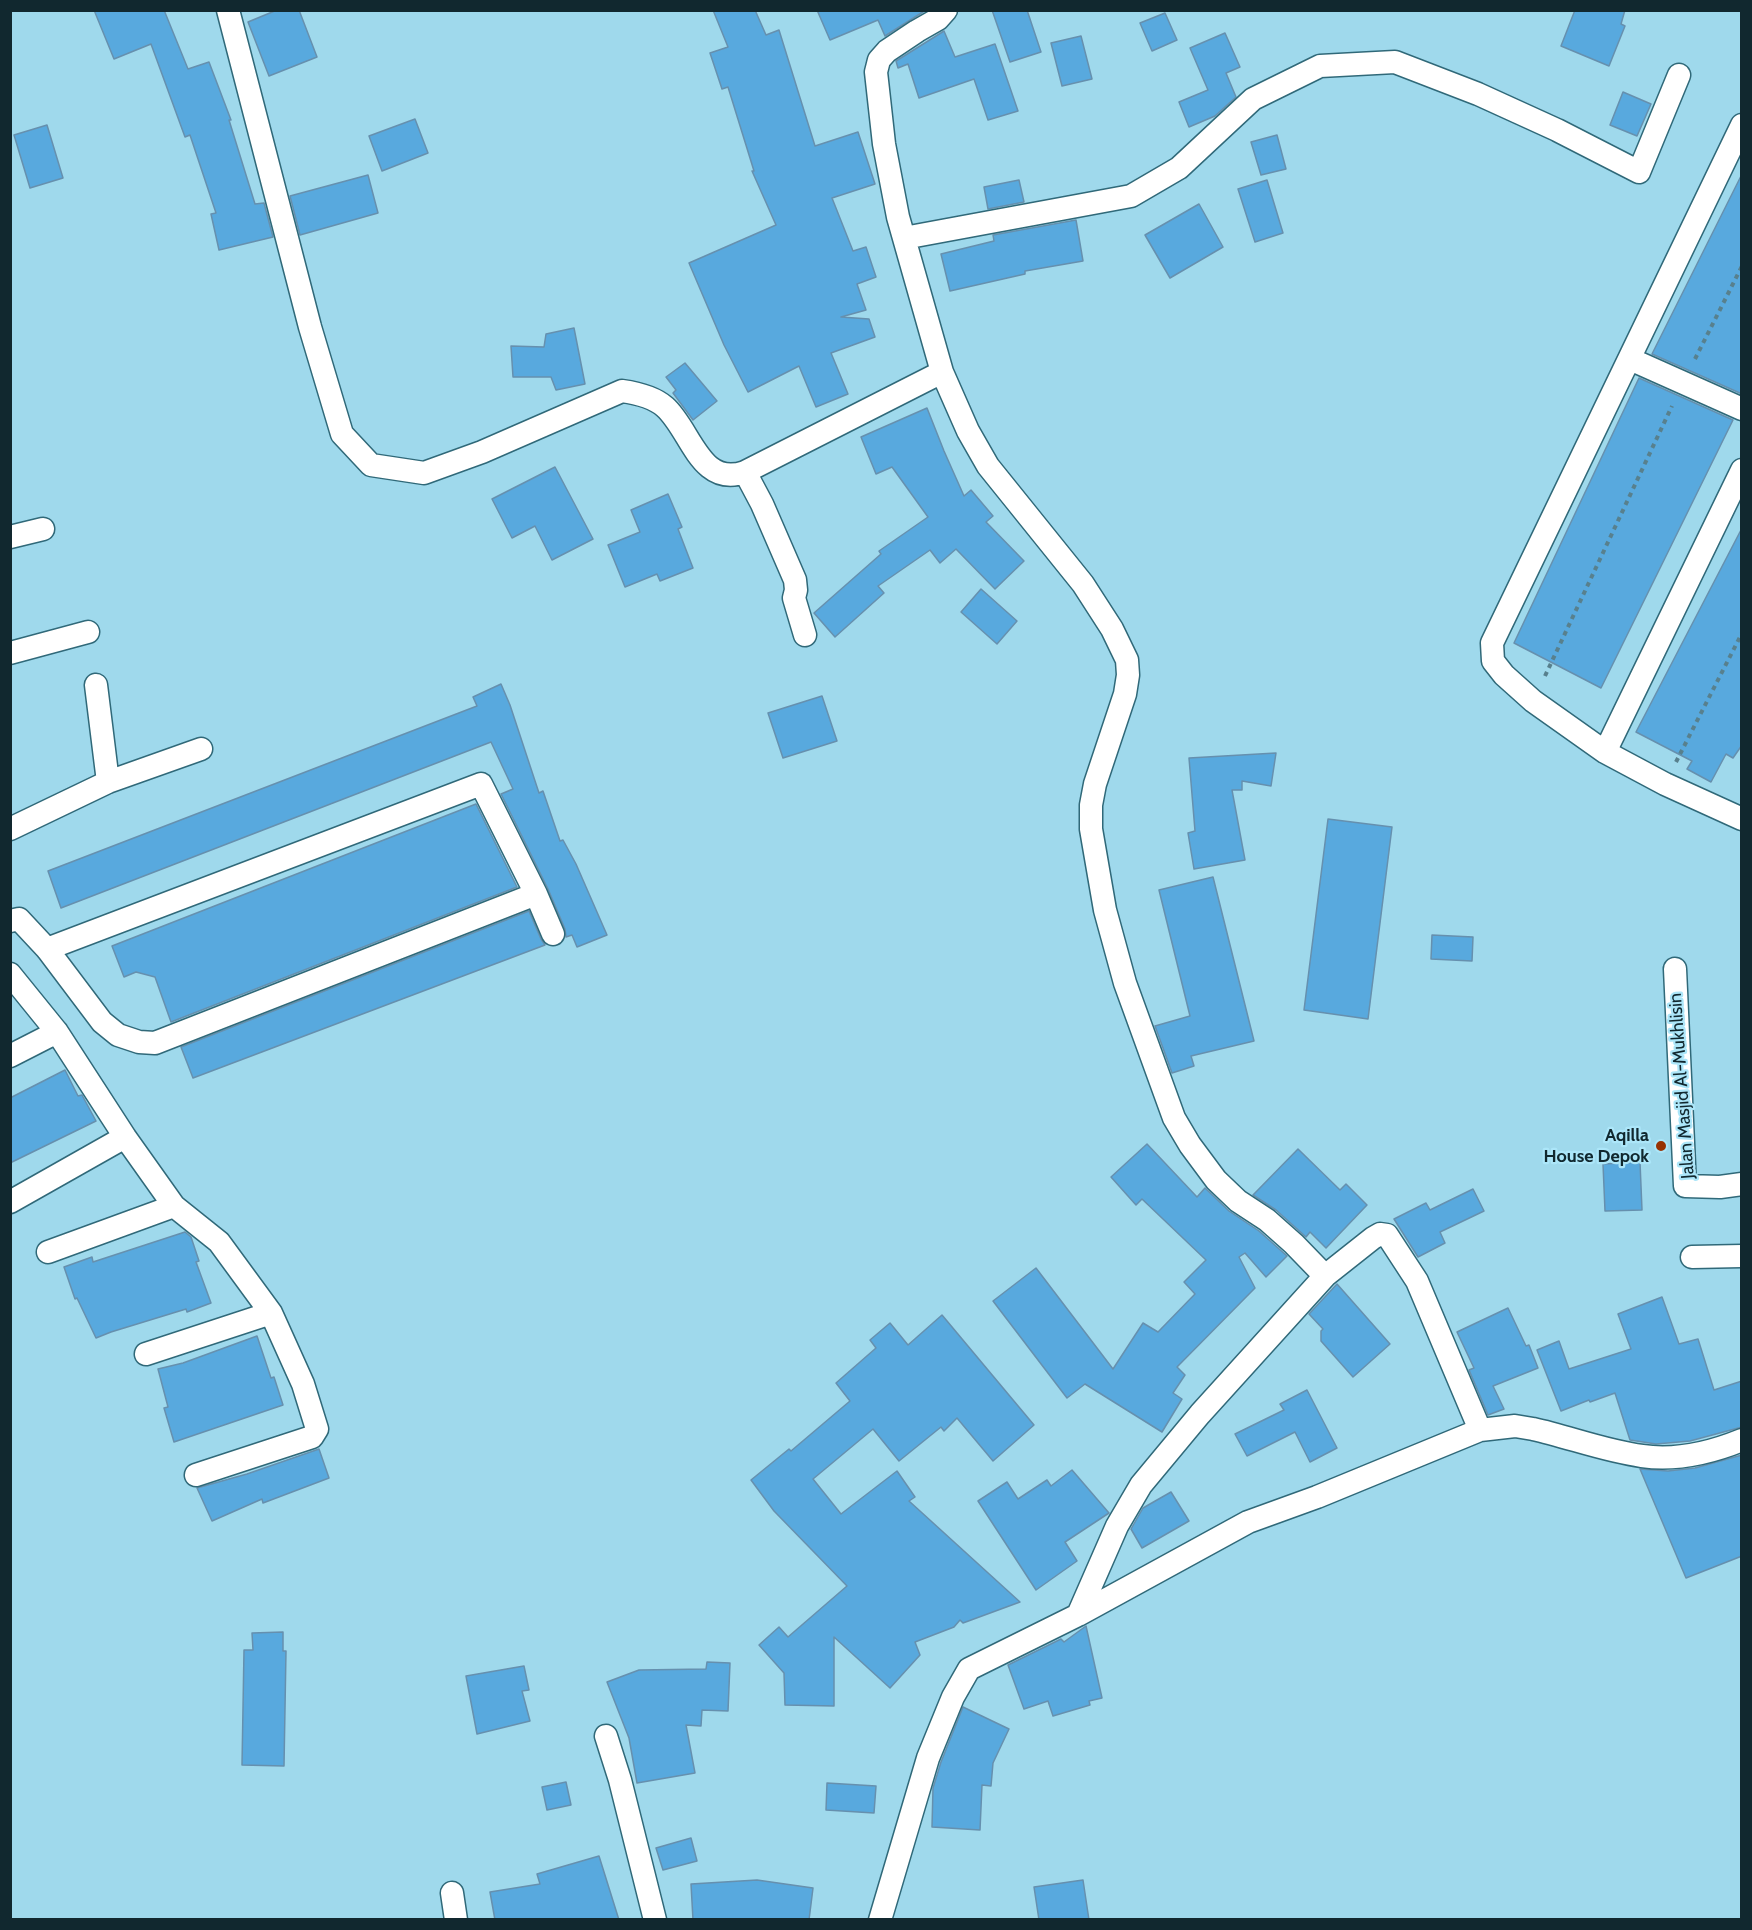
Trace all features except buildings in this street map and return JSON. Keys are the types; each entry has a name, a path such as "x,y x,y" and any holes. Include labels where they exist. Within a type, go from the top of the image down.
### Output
{"street":[{"path":"228,10 310,327 342,434 371,465 424,473 482,452 622,391 640,394 663,405 675,417 703,462 720,473 734,476 942,372"},
{"path":"946,10 938,19 887,51 879,60 876,72 884,144 904,238 942,372 968,431 988,466 1083,584 1112,629 1126,660 1128,675 1125,694 1095,784 1091,806 1091,829 1105,910 1125,983 1174,1118 1215,1180 1238,1201 1267,1220 1325,1276"},
{"path":"904,238 1131,196 1179,168 1253,99 1320,66 1395,62 1478,94 1557,130 1639,172 1679,75"},
{"path":"1742,125 1492,643 1493,660 1504,675 1533,701 1605,752 1665,784 1742,819"},
{"path":"1630,359 1742,409"},
{"path":"1605,752 1742,470"},
{"path":"746,472 795,580 794,598 805,635"},
{"path":"10,537 43,529"},
{"path":"10,654 88,632"},
{"path":"96,686 108,782"},
{"path":"10,829 108,782 201,749"},
{"path":"47,949 481,784 537,894 553,934"},
{"path":"10,921 19,919 47,949 102,1022 117,1035 139,1042 155,1043 537,894"},
{"name":"Jalan Masjid Al-Mukhlisin","path":"1675,969 1685,1186 1720,1187 1742,1184"},
{"path":"10,974 57,1032 125,1137 174,1206 219,1242 271,1313 303,1384 317,1429 312,1437 196,1475"},
{"path":"10,1056 57,1032"},
{"path":"10,1202 125,1137"},
{"path":"48,1252 174,1206"},
{"path":"1078,1615 1117,1526 1142,1485 1200,1414 1325,1276 1380,1234 1387,1235 1417,1281 1480,1430"},
{"path":"1692,1257 1742,1256"},
{"path":"146,1354 271,1313"},
{"path":"880,1920 928,1758 959,1684 969,1669 1078,1615 1248,1522 1317,1497 1480,1430 1515,1426 1533,1429 1642,1457 1707,1453 1742,1440"},
{"path":"606,1736 620,1780 656,1920"},
{"path":"452,1893 456,1920"}],"path":[{"path":"1533,701 1683,383 1742,266"},
{"path":"1665,784 1742,633"}],"place":[{"name":"Aqilla House Depok","path":"1661,1146"}]}
